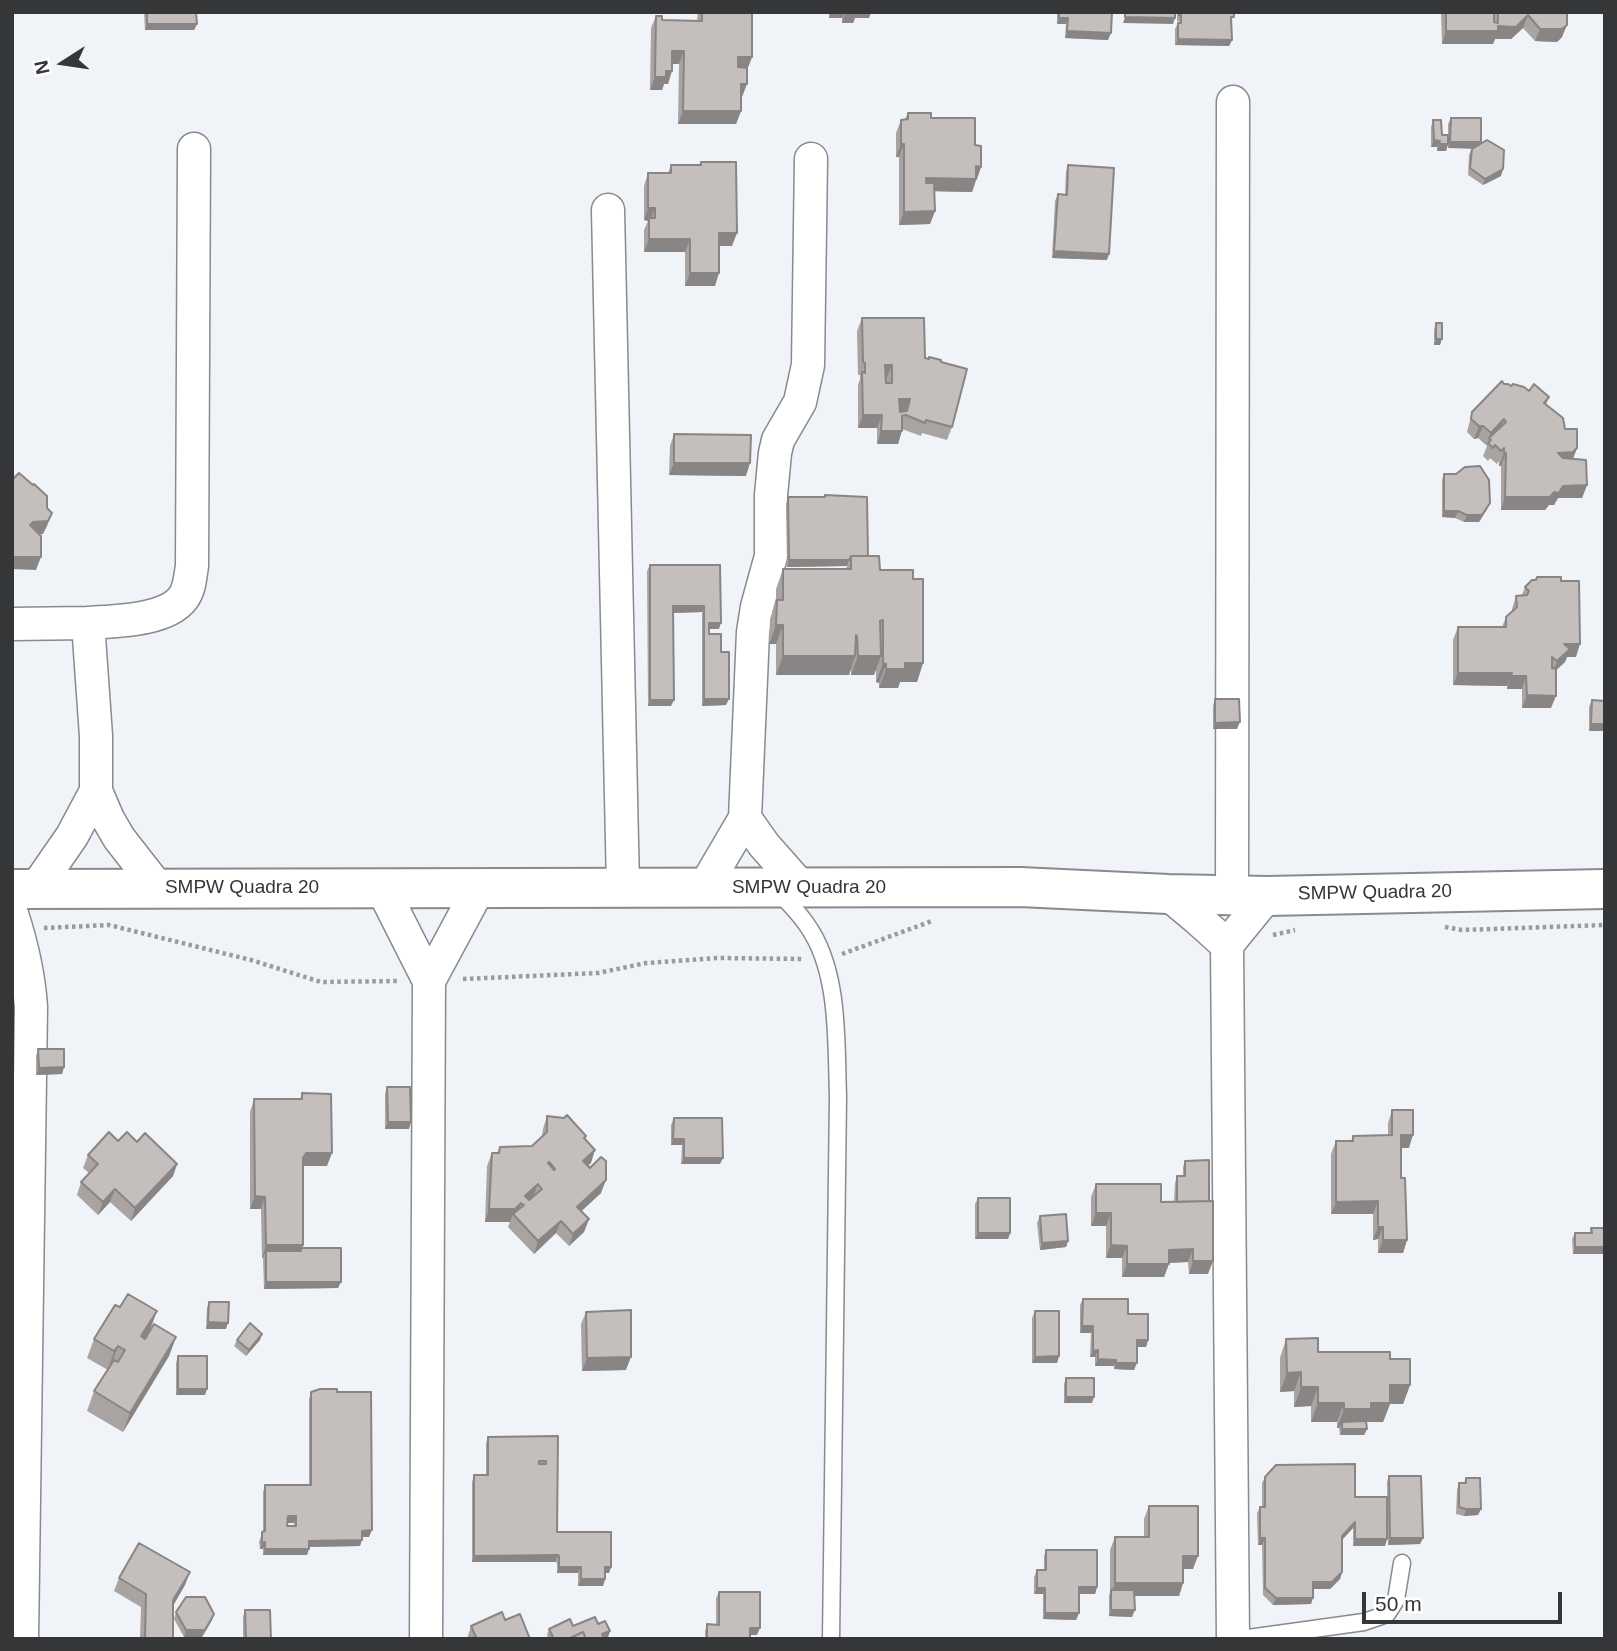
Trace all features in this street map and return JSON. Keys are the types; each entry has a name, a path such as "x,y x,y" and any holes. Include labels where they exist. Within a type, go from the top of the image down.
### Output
{"street":[{"path":"1233,102 1250,895 1227,945 1233,1639"},
{"path":"12,624 88,623 159,614 182,600 188,589 192,566 194,149"},
{"path":"704,888 745,818 753,632 771,556 771,495 775,453 778,440 800,402 808,365 811,159"},
{"path":"608,210 623,887"},
{"path":"88,623 96,736 96,791 119,838 158,888"},
{"path":"22,1639 31,1007 20,897 72,836 96,791"},
{"path":"745,818 789,888"},
{"name":"SMPW Quadra 20","path":"20,897 158,888 623,887 1020,887 1250,895 1600,882"},
{"path":"382,888 429,981 426,1639"},
{"path":"429,981 479,888"},
{"path":"1168,894 1227,945"}],"lane":[{"path":"789,888 818,944 828,973 834,1012 838,1097 831,1639"},
{"path":"1241,1639 1364,1622 1387,1614 1396,1600 1402,1563"}],"building":[{"path":"147,12 196,12 197,24 147,24"},
{"path":"702,12 752,12 752,57 738,57 738,67 747,68 747,84 741,84 741,111 683,111 684,51 672,51 672,71 666,71 666,77 655,77 656,16 662,16 662,20 702,21"},
{"path":"1059,12 1112,12 1111,33 1067,31 1068,18 1059,18"},
{"path":"1125,12 1175,12 1175,18 1125,17"},
{"path":"1179,12 1234,12 1234,17 1231,17 1232,40 1178,39 1178,23 1181,23"},
{"path":"1446,12 1494,12 1494,22 1498,23 1498,12 1567,12 1567,25 1562,29 1540,29 1528,15 1516,27 1498,26 1498,31 1446,31"},
{"path":"908,113 931,113 931,118 975,118 975,145 981,146 981,167 976,166 976,179 926,178 926,183 934,183 935,211 904,212 904,144 901,144 901,120 908,119"},
{"path":"1451,118 1481,118 1481,142 1450,142"},
{"path":"1433,120 1441,120 1442,135 1448,135 1448,144 1439,144 1440,141 1434,140"},
{"path":"1487,140 1504,150 1503,169 1485,179 1470,168 1472,149"},
{"path":"701,162 736,162 737,233 719,233 719,273 690,273 690,239 649,239 649,218 655,218 655,208 648,208 648,173 671,173 671,165 701,165"},
{"path":"1068,165 1114,168 1109,254 1054,251 1058,194 1067,195"},
{"path":"862,318 924,318 925,358 941,360 967,369 952,427 926,420 925,423 906,415 902,416 902,431 881,431 882,415 863,415","holes":["885,365 892,365 892,383 886,383","899,399 910,399 907,411 900,412"]},
{"path":"1436,323 1442,323 1442,339 1436,339"},
{"path":"1502,381 1504,384 1524,387 1529,391 1534,384 1549,397 1544,403 1563,418 1565,429 1577,429 1577,448 1573,452 1558,453 1563,458 1586,460 1587,485 1563,486 1559,493 1554,492 1550,497 1505,497 1506,453 1504,448 1501,451 1488,443 1491,440 1489,438 1506,422 1504,419 1491,433 1471,419 1472,412"},
{"path":"674,434 751,435 750,463 674,463"},
{"path":"1480,466 1489,480 1490,503 1482,515 1444,511 1444,474 1456,474 1465,467"},
{"path":"19,473 47,496 47,508 52,513 48,521 33,522 30,525 41,536 41,557 12,557 12,480"},
{"path":"788,497 867,497 868,556 851,556 849,560 789,560"},
{"path":"851,556 879,556 880,570 913,570 913,579 923,579 923,663 905,663 905,669 886,669 886,664 883,663 883,620 880,621 881,656 858,656 856,635 855,656 783,656 783,625 776,625 777,600 783,600 783,569 851,569"},
{"path":"650,565 720,565 721,623 709,623 709,634 721,634 721,652 729,652 729,699 704,699 704,606 673,606 674,700 650,700"},
{"path":"1537,577 1561,577 1561,581 1579,581 1580,644 1564,644 1570,649 1557,661 1552,657 1552,668 1556,669 1556,696 1527,695 1526,676 1511,676 1512,673 1458,673 1458,627 1506,627 1506,617 1517,607 1516,596 1527,595 1529,591 1525,587"},
{"path":"1215,699 1239,699 1240,722 1215,723"},
{"path":"1592,700 1605,701 1605,724 1591,724"},
{"path":"38,1049 64,1049 64,1067 39,1068"},
{"path":"387,1087 410,1087 411,1122 388,1122"},
{"path":"302,1093 331,1094 332,1153 306,1153 303,1158 303,1245 266,1245 265,1197 255,1196 254,1099 302,1099"},
{"path":"1392,1110 1413,1110 1413,1135 1401,1135 1401,1178 1405,1178 1407,1240 1383,1240 1383,1227 1378,1227 1378,1201 1336,1202 1336,1141 1353,1141 1353,1136 1392,1135"},
{"path":"567,1115 595,1150 583,1161 590,1168 601,1157 606,1161 606,1180 577,1207 589,1219 573,1234 561,1221 538,1241 513,1214 524,1205 521,1203 515,1209 489,1209 492,1153 499,1153 500,1147 532,1146 547,1132 547,1116 564,1118","holes":["538,1184 542,1189 529,1200 525,1196"]},
{"path":"674,1118 722,1118 723,1158 684,1158 684,1139 673,1139"},
{"path":"109,1132 118,1141 127,1132 137,1142 145,1133 177,1164 135,1208 115,1189 103,1202 81,1182 98,1164 88,1155"},
{"path":"1209,1160 1209,1201 1177,1202 1177,1176 1185,1176 1185,1161"},
{"path":"1096,1184 1161,1184 1161,1202 1213,1201 1213,1261 1193,1261 1193,1249 1169,1250 1169,1264 1127,1264 1127,1246 1111,1245 1111,1213 1096,1213"},
{"path":"978,1198 1010,1198 1010,1233 978,1233"},
{"path":"1066,1214 1068,1241 1042,1243 1040,1216"},
{"path":"1591,1228 1605,1228 1605,1247 1575,1247 1575,1233 1592,1233"},
{"path":"301,1248 341,1248 341,1282 266,1282 266,1251 301,1251"},
{"path":"128,1294 157,1311 141,1336 145,1339 154,1324 176,1337 130,1413 94,1391 114,1360 118,1362 125,1350 118,1346 114,1351 94,1339 115,1305 120,1307"},
{"path":"1083,1299 1128,1299 1128,1314 1148,1314 1148,1340 1137,1340 1137,1363 1116,1363 1116,1360 1098,1359 1098,1350 1093,1351 1093,1326 1082,1326"},
{"path":"209,1302 229,1302 228,1323 208,1322"},
{"path":"631,1310 631,1357 587,1358 586,1312"},
{"path":"1035,1311 1059,1311 1059,1356 1035,1357"},
{"path":"250,1323 262,1334 249,1350 237,1340"},
{"path":"1318,1338 1318,1352 1390,1352 1390,1359 1410,1359 1410,1385 1390,1385 1390,1403 1371,1403 1371,1409 1344,1409 1344,1403 1318,1403 1318,1387 1301,1387 1301,1372 1287,1373 1286,1339"},
{"path":"178,1356 207,1356 207,1389 178,1389"},
{"path":"1066,1378 1094,1378 1094,1397 1066,1397"},
{"path":"337,1389 337,1392 371,1392 372,1530 362,1531 362,1540 309,1541 309,1549 265,1549 262,1532 265,1531 265,1485 311,1485 311,1392","holes":["288,1516 296,1516 296,1526 287,1526"]},
{"path":"1366,1421 1367,1429 1342,1429 1342,1422"},
{"path":"558,1436 557,1532 611,1532 611,1567 605,1567 605,1579 581,1579 581,1567 559,1567 558,1555 474,1556 474,1475 488,1475 488,1437"},
{"path":"1355,1464 1355,1497 1387,1497 1387,1539 1355,1539 1355,1522 1342,1536 1342,1572 1332,1582 1313,1582 1313,1598 1276,1598 1265,1588 1265,1538 1260,1538 1260,1507 1265,1507 1265,1477 1276,1465"},
{"path":"1389,1476 1421,1476 1423,1538 1390,1538"},
{"path":"1466,1478 1480,1478 1481,1509 1459,1507 1459,1483 1466,1483"},
{"path":"1149,1506 1198,1506 1198,1556 1183,1556 1183,1583 1115,1583 1115,1537 1149,1537"},
{"path":"139,1543 190,1572 173,1600 173,1639 145,1639 146,1594 119,1578"},
{"path":"1046,1550 1097,1550 1097,1587 1079,1587 1079,1613 1045,1613 1045,1588 1037,1588 1037,1570 1046,1570"},
{"path":"1111,1590 1134,1590 1135,1610 1111,1610"},
{"path":"719,1592 760,1592 760,1628 750,1628 750,1639 707,1639 707,1624 719,1625"},
{"path":"186,1597 205,1597 214,1614 205,1630 186,1630 176,1612"},
{"path":"245,1610 270,1610 271,1639 246,1639"},
{"path":"502,1612 505,1620 520,1614 530,1639 477,1639 471,1626"},
{"path":"595,1617 598,1624 605,1621 610,1631 602,1634 604,1639 586,1639 583,1632 568,1639 554,1639 549,1629 570,1619 573,1626"},
{"path":"583,1632 586,1639 568,1639"}]}
